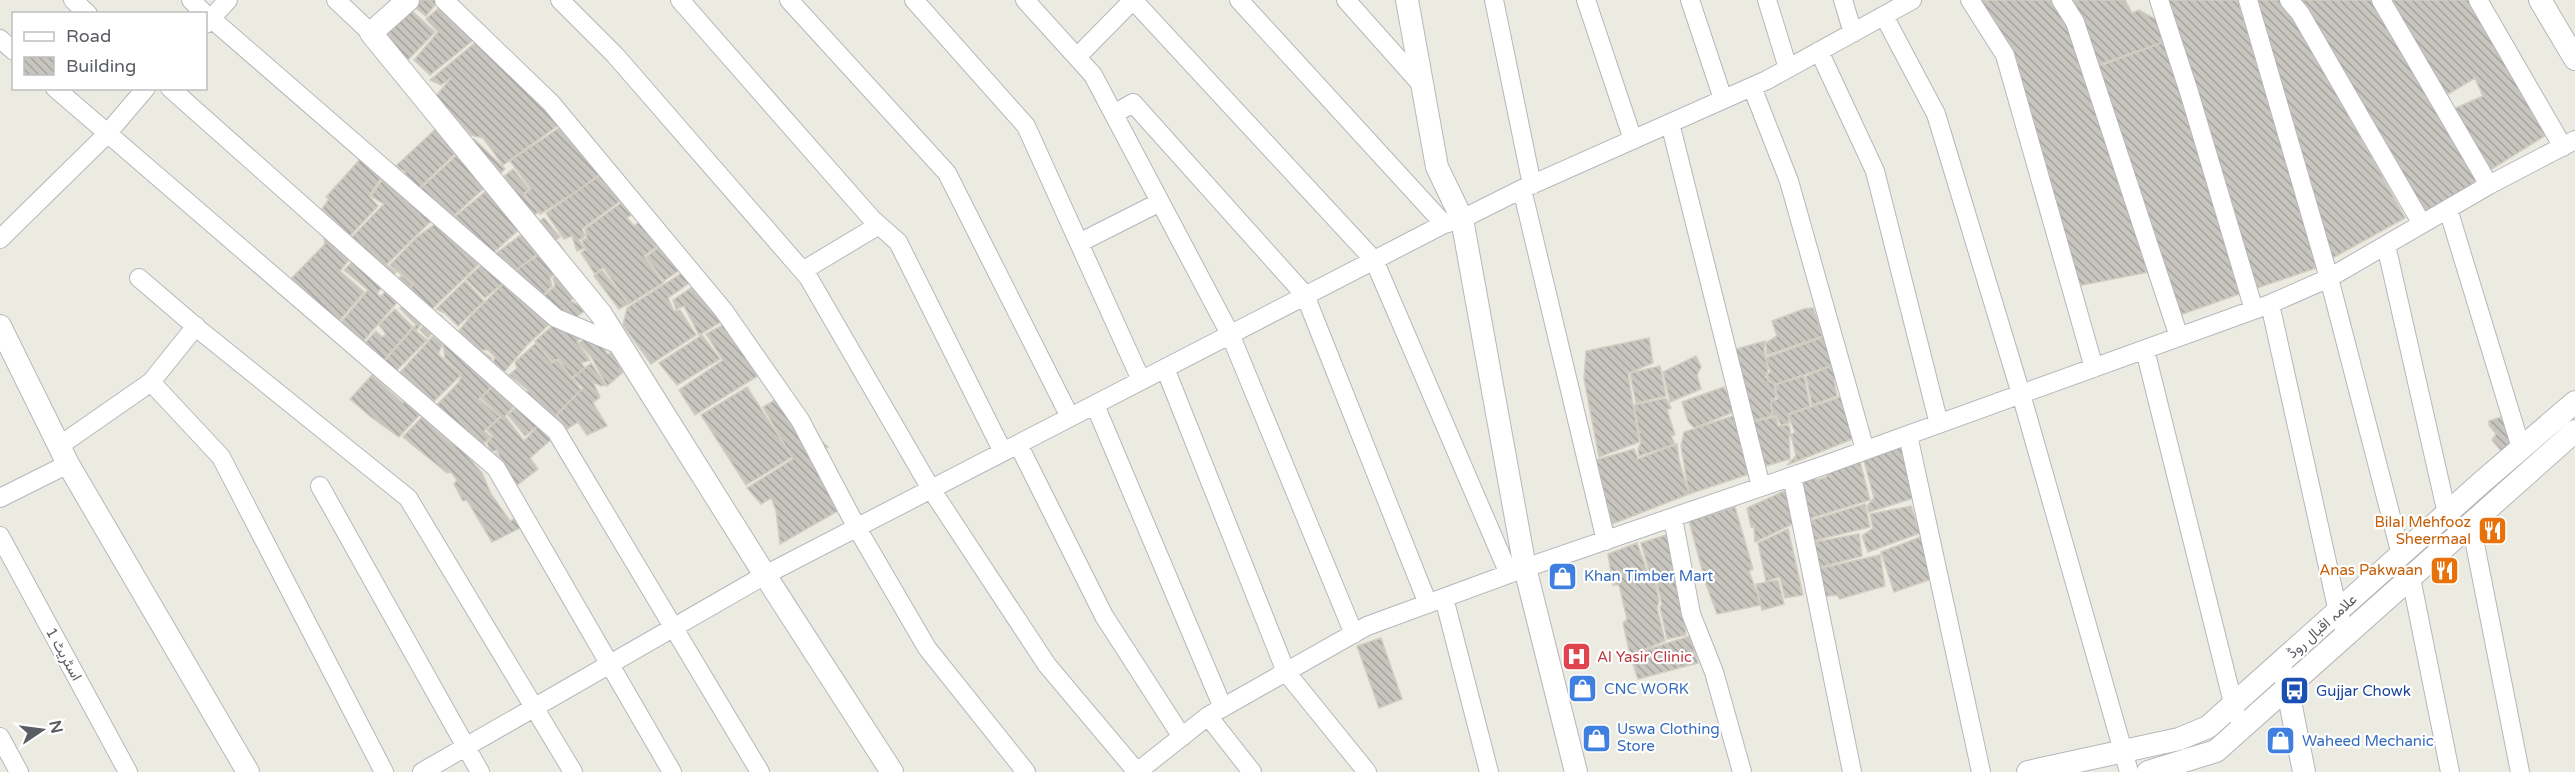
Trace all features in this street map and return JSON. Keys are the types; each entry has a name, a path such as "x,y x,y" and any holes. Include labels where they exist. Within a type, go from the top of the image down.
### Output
{"street":[{"path":"73,0 86,12"},
{"path":"190,0 201,12"},
{"path":"228,0 207,18 556,318 622,346"},
{"path":"336,0 371,33 602,314 765,575 892,772"},
{"path":"371,33 408,0"},
{"path":"444,0 551,103 724,311 800,420 857,528 927,648 1026,772"},
{"path":"560,0 615,55 808,277"},
{"path":"680,0 879,225 898,242 1104,616 1182,737"},
{"path":"789,0 947,173 1070,417"},
{"path":"914,0 1026,126 1141,380"},
{"path":"1025,0 1093,75 1230,334 1354,634"},
{"path":"1077,57 1133,0 1374,260 1517,571"},
{"path":"1239,0 1453,221"},
{"path":"1346,0 1420,83"},
{"path":"1407,0 1420,83 1437,167 1453,221 1517,571 1576,772"},
{"path":"1494,0 1527,187 1606,541"},
{"path":"1586,0 1633,140"},
{"path":"1690,0 1723,99"},
{"path":"1767,0 1788,68"},
{"path":"1843,0 1853,33"},
{"path":"422,772 765,575 1305,295 1453,221 1752,87 1912,0"},
{"path":"1970,0 2005,55 2094,368"},
{"path":"2061,0 2075,22 2179,337"},
{"path":"2159,0 2262,307 2338,612 2347,636"},
{"path":"2248,0 2329,278 2401,555"},
{"path":"2289,0 2300,13 2422,224"},
{"path":"2381,0 2489,185"},
{"path":"879,225 804,270 932,489 1047,664 1137,772 1216,712 1367,626 1517,571 1792,477 2262,307 2329,278 2489,185 2569,144 2478,0"},
{"path":"2540,0 2575,59"},
{"path":"1884,16 1936,114 2021,394 2121,751 2129,772"},
{"path":"0,39 12,49"},
{"path":"1819,51 1875,171 1939,424"},
{"path":"1752,87 1789,182 1865,450"},
{"path":"57,90 106,135 496,468 672,772"},
{"path":"0,238 106,135 144,90"},
{"path":"172,90 556,431 760,772"},
{"path":"1114,114 1133,103 1305,295 1436,601 1489,772"},
{"path":"1670,123 1761,487"},
{"path":"1079,243 1160,202"},
{"path":"2448,209 2521,448"},
{"path":"2386,245 2447,514"},
{"path":"139,278 408,498 573,772"},
{"path":"0,326 63,455 248,772"},
{"path":"0,498 63,455 151,382 196,326"},
{"path":"2145,350 2240,729"},
{"path":"1165,368 1286,672 1367,772"},
{"path":"151,382 221,457 384,772"},
{"name":"علامہ اقبال روڈ","path":"2028,772 2180,739 2208,727 2575,402"},
{"path":"1095,405 1216,712 1252,772"},
{"name":"علامہ اقبال روڈ","path":"2148,772 2216,751 2575,431"},
{"path":"1908,435 1981,772"},
{"path":"1792,477 1852,772"},
{"path":"320,486 480,772"},
{"path":"1673,518 1691,614 1714,672 1742,772"},
{"path":"2471,524 2520,772"},
{"name":"اسٹریٹ 1","path":"0,536 128,772"},
{"path":"2411,578 2450,772"},
{"path":"2281,662 2304,772"},
{"path":"0,737 19,772"}],"building":[{"path":"420,0 439,0 426,16 414,7"},
{"path":"1972,0 2061,0 2149,272 2078,286 2009,54"},
{"path":"2062,0 2125,0 2132,13 2139,10 2157,20 2169,40 2105,64 2090,67"},
{"path":"2161,0 2238,0 2319,267 2257,288"},
{"path":"2254,0 2282,0 2294,16 2405,218 2329,260"},
{"path":"2298,0 2380,0 2478,180 2422,216"},
{"path":"2385,0 2477,0 2548,134 2487,172 2451,110 2483,96 2475,78 2445,96"},
{"path":"441,6 477,37 430,75 414,60 438,32 426,19"},
{"path":"411,10 435,32 404,64 382,38"},
{"path":"2169,40 2242,293 2180,315 2095,66"},
{"path":"476,42 563,122 503,165 483,138 471,135 436,96 451,78 441,85 430,80"},
{"path":"442,123 462,147 417,190 399,178 406,172 396,166"},
{"path":"565,124 608,168 576,192 540,214 524,193 531,189 510,161"},
{"path":"474,139 505,169 448,221 418,191"},
{"path":"362,157 381,178 369,196 378,206 350,236 322,209 329,199 326,197"},
{"path":"612,167 631,193 582,229 585,236 579,240 585,248 577,251 572,236 564,239 546,213"},
{"path":"513,169 529,189 524,196 538,212 491,255 451,220"},
{"path":"386,174 435,217 382,269 357,252 364,247 352,237 384,204 371,196"},
{"path":"621,203 631,215 627,218 634,226 644,218 663,242 644,256 663,283 629,304 603,267 595,274 581,253 586,249 582,240 587,238 585,229"},
{"path":"544,218 560,237 512,273 491,257"},
{"path":"438,222 488,255 430,311 408,293 413,284 390,265 417,237"},
{"path":"337,230 360,246 340,271 364,292 335,326 285,285 325,244 324,239"},
{"path":"558,242 571,261 550,278 552,286 543,295 513,272"},
{"path":"663,244 692,261 664,281 646,257"},
{"path":"356,258 376,275 387,265 396,272 377,293 380,297 402,275 412,285 360,345 337,327 368,290 344,270"},
{"path":"488,259 505,281 485,298 466,279"},
{"path":"570,266 575,295 571,301 586,310 573,319 542,298 555,286 553,278"},
{"path":"602,270 628,304 619,309 594,276"},
{"path":"682,273 692,281 668,298 674,311 680,310 696,335 651,364 623,325 627,308"},
{"path":"509,278 555,319 527,345 499,378 492,366 495,357 488,350 480,350 473,354 454,337 470,317"},
{"path":"465,281 484,301 458,326 445,313 436,309"},
{"path":"691,288 700,297 704,295 721,322 699,335 684,306 676,309 673,300"},
{"path":"407,303 426,318 416,331 427,340 393,374 383,363 416,325 400,308"},
{"path":"1813,308 1823,336 1767,355 1766,343 1777,336 1772,321"},
{"path":"395,309 413,327 382,362 363,345 376,331 382,337 386,334 379,325"},
{"path":"435,312 442,316 446,324 457,331 444,343 466,364 480,350 492,358 484,370 494,384 479,399 500,417 484,431 491,437 484,443 491,456 432,410 459,382 462,374 445,358 443,344 436,336 432,333 428,338 420,330"},
{"path":"558,321 580,338 577,342 590,360 581,363 585,368 571,378 559,359 552,361 535,341"},
{"path":"728,322 764,372 695,415 679,390 723,360 706,334"},
{"path":"593,332 607,354 611,353 623,372 607,386 592,358 579,343"},
{"path":"702,335 720,359 677,385 659,363"},
{"path":"1829,335 1833,365 1776,384 1768,382 1767,374 1771,372 1765,358"},
{"path":"433,336 443,344 438,354 461,375 428,407 395,378"},
{"path":"1649,338 1653,363 1628,373 1639,442 1599,457 1584,379 1586,351"},
{"path":"1765,341 1764,349 1768,370 1765,377 1774,384 1776,397 1771,401 1772,416 1748,422 1729,351"},
{"path":"536,343 552,363 558,360 581,390 556,415 565,428 559,432 524,399 528,390 509,375 517,368 515,362"},
{"path":"1696,356 1701,367 1697,375 1701,389 1670,402 1663,372"},
{"path":"591,363 606,385 601,386 593,382 600,397 593,403 607,426 587,435 578,422 567,429 557,415 583,388 573,378"},
{"path":"1834,365 1838,378 1834,380 1837,396 1812,405 1806,376"},
{"path":"1660,366 1666,396 1636,403 1630,373"},
{"path":"506,373 525,394 505,416 524,441 541,423 555,436 530,458 538,469 512,489 497,450 491,452 487,443 493,436 487,430 501,417 481,398"},
{"path":"372,375 403,403 410,397 424,410 399,437 350,399"},
{"path":"1804,376 1810,406 1788,414 1789,423 1781,425 1776,415 1773,416 1771,401 1778,399 1775,385"},
{"path":"747,387 792,457 746,485 701,415"},
{"path":"1724,387 1736,411 1694,428 1688,421 1682,402"},
{"path":"790,391 818,438 828,447 821,450 843,508 780,544 776,510 771,498 761,504 747,488 793,459 763,407"},
{"path":"1846,395 1860,436 1787,465 1796,456 1791,435 1795,432 1788,415"},
{"path":"1666,398 1671,408 1667,410 1675,435 1671,436 1675,444 1639,456 1638,449 1641,443 1634,405"},
{"path":"520,403 541,423 525,436 508,415"},
{"path":"1733,416 1740,440 1755,472 1689,494 1681,446 1684,432"},
{"path":"2504,416 2514,443 2502,452 2492,440 2496,434 2489,425 2489,421"},
{"path":"422,417 462,450 482,473 491,494 510,521 518,517 522,527 492,542 467,500 463,501 454,484 457,480 451,472 447,473 403,437"},
{"path":"1776,417 1778,426 1789,425 1790,459 1762,467 1747,423"},
{"path":"1917,440 1927,494 1869,512 1867,506 1874,498 1863,457"},
{"path":"1677,444 1689,494 1612,524 1596,460 1634,449 1638,459"},
{"path":"496,453 500,463 491,456"},
{"path":"1859,458 1870,500 1805,520 1798,486 1814,476 1817,480 1826,477 1831,471"},
{"path":"1791,488 1799,521 1755,542 1754,526 1751,527 1747,508"},
{"path":"1865,504 1870,527 1812,541 1805,522"},
{"path":"1911,506 1920,533 1868,552 1862,536 1873,528 1870,514"},
{"path":"1735,507 1753,569 1749,571 1761,605 1717,614 1706,584 1689,521"},
{"path":"1788,529 1803,595 1785,598 1780,577 1766,581 1758,543"},
{"path":"1672,533 1686,635 1667,639 1655,575 1650,574 1641,543"},
{"path":"1859,534 1862,556 1817,568 1809,543"},
{"path":"1926,535 1943,575 1894,592 1881,552"},
{"path":"1637,543 1649,576 1654,577 1659,601 1657,608 1665,641 1630,655 1623,623 1627,619 1619,585 1613,585 1608,554"},
{"path":"1880,555 1885,586 1840,599 1837,595 1819,597 1813,570"},
{"path":"1778,580 1784,604 1762,610 1756,584"},
{"path":"1690,636 1698,663 1638,679 1630,655"},
{"path":"1381,638 1402,699 1379,708 1357,646"}],"place":[{"name":"Bilal Mehfooz Sheermaal","path":"2492,531"},
{"name":"Anas Pakwaan","path":"2444,570"},
{"name":"Khan Timber Mart","path":"1563,576"},
{"name":"Al Yasir Clinic","path":"1576,657"},
{"name":"CNC WORK","path":"1583,689"},
{"name":"Gujjar Chowk","path":"2295,691"},
{"name":"Uswa Clothing Store","path":"1596,738"},
{"name":"Waheed Mechanic","path":"2281,741"}]}
